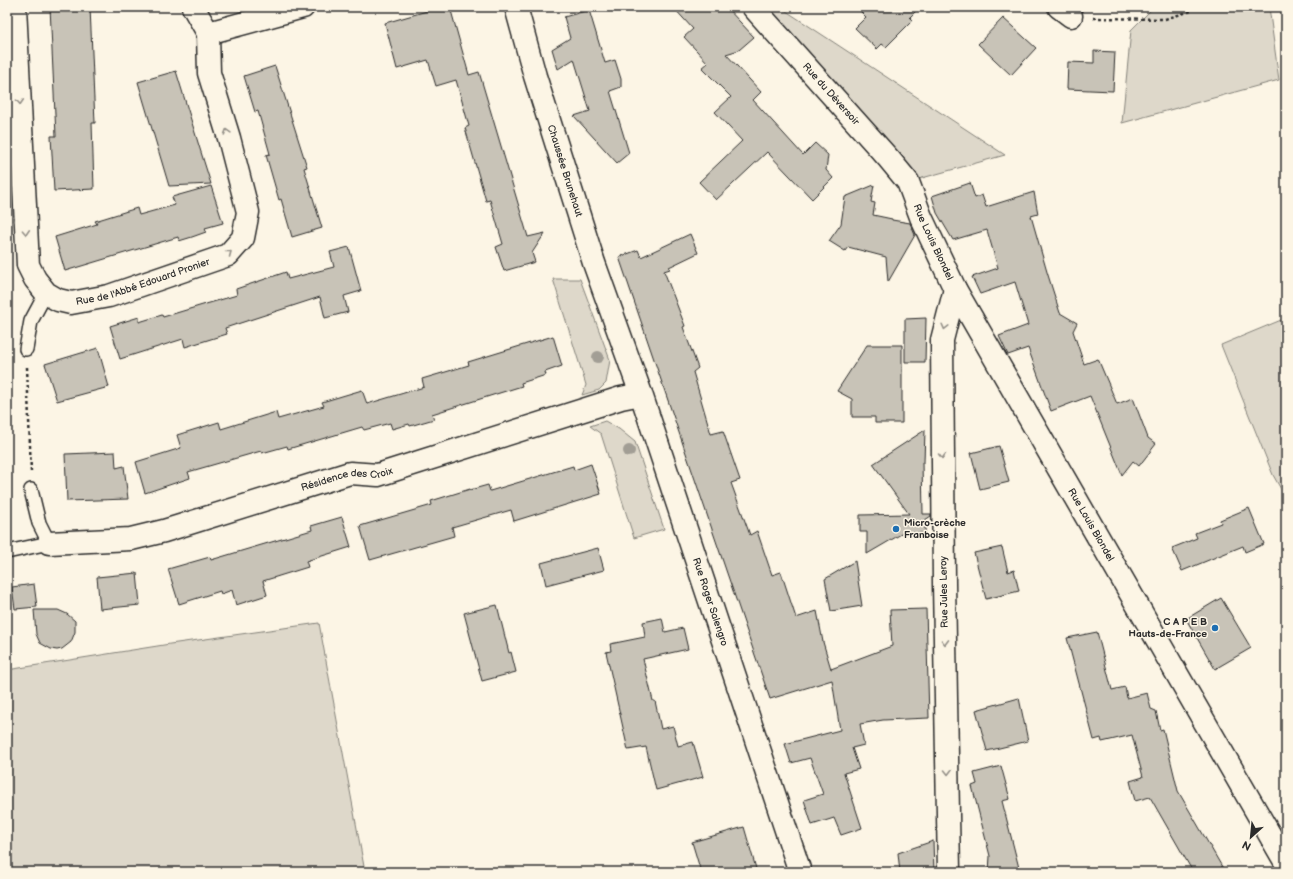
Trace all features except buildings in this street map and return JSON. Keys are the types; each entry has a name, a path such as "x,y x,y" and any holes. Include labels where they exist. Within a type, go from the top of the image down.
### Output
{"street":[{"name":"Rue de l'Abbé Edouard Pronier","path":"15,7 28,265 34,280 46,293 58,300 70,303 109,296 228,255 243,238 248,212 229,138 209,73 208,33 194,7"},
{"path":"208,33 303,7"},
{"name":"Chaussée Brunehaut","path":"516,7 537,84 594,262 620,333"},
{"name":"Rue du Déversoir","path":"753,7 908,182"},
{"name":"Rue Louis Blondel","path":"908,182 921,217 955,289 1286,862"},
{"name":"Rue Jules Leroy","path":"949,872 942,340 955,289"},
{"name":"Rue Roger Salengro","path":"620,333 800,872"},
{"name":"Résidence des Croix","path":"48,543 131,539 151,534 350,473 378,475 622,398 641,394"}],"lane":[{"path":"26,349 31,321 46,293"},
{"path":"7,552 48,543 39,523 31,490"}],"path":[{"path":"1065,12 1110,19 1165,19 1191,11 1192,7"},
{"path":"26,349 31,490"}],"shaded area":[{"path":"766,7 780,7 1005,155 915,180 893,147 853,101"},
{"path":"1152,7 1269,7 1279,80 1122,123 1131,30 1152,9"},
{"path":"553,279 580,279 610,360 606,383 599,390 582,395 586,385"},
{"path":"1286,318 1286,498 1273,475 1221,345"},
{"path":"605,421 619,429 635,442 664,529 634,538 601,434 590,426"},
{"path":"319,623 365,872 7,872 7,670 170,644"}],"place":[{"name":"Micro-crèche Franboise","path":"896,529"},
{"name":"C A P E B Hauts-de-France","path":"1215,628"}]}
